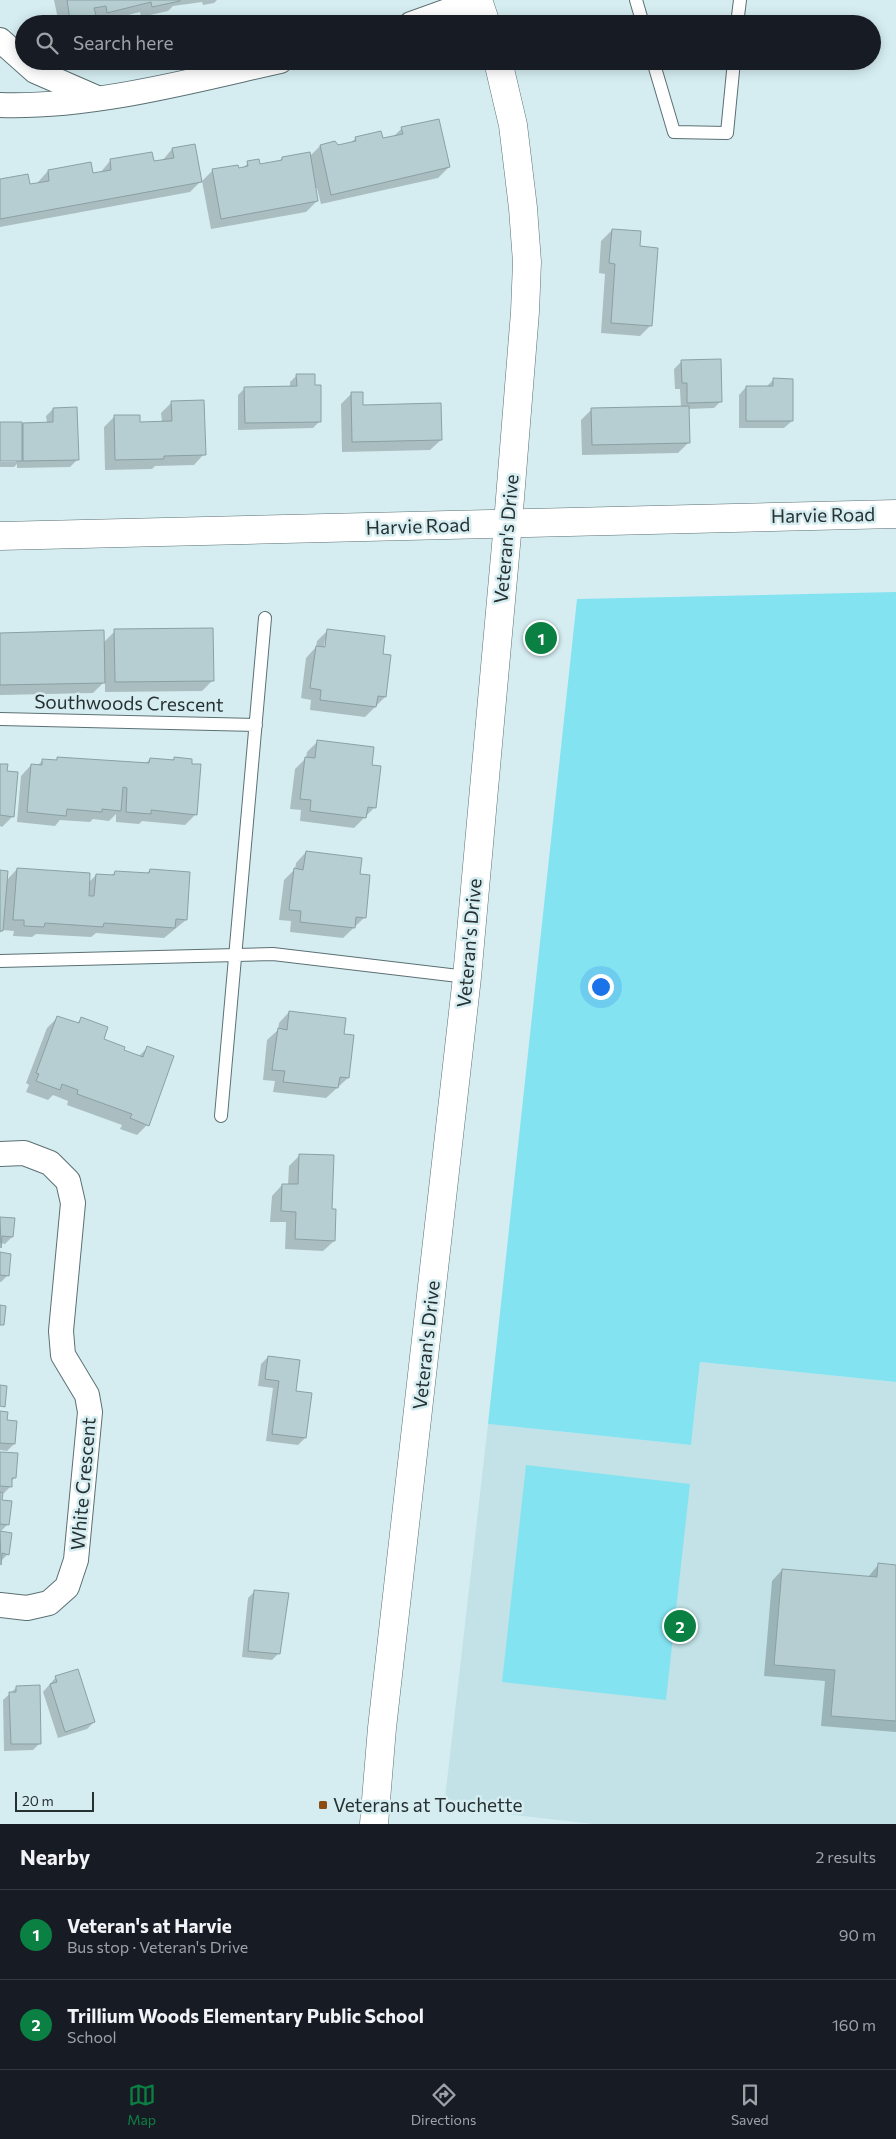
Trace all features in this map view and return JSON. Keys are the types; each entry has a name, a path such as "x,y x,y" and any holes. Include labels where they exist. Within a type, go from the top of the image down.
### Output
{"main road":[{"path":"478,0 483,15"},
{"name":"Veteran's Drive","path":"374,1824 382,1728 467,976 525,312 527,262 523,208 513,124 500,70"},
{"name":"Harvie Road","path":"0,536 896,514"}],"street":[{"path":"436,15 478,0"},
{"path":"0,40 15,53"},
{"path":"34,70 98,99"},
{"path":"0,105 17,106 98,99 155,89 240,70"},
{"name":"White Crescent","path":"0,1154 24,1153 50,1163 68,1181 73,1203 61,1331 63,1354 87,1395 90,1412 76,1560 66,1587 49,1604 28,1608 0,1605"}],"lane":[{"path":"636,0 640,15"},
{"path":"738,15 740,0"},
{"path":"657,70 674,132 727,133 733,70"},
{"path":"221,1116 265,618"},
{"name":"Southwoods Crescent","path":"0,719 256,725"},
{"path":"0,961 273,954 467,976"}],"shaded area":[{"path":"896,592 896,1382 700,1362 691,1445 488,1424 577,599"},
{"path":"700,1362 896,1382 896,1824 593,1824 444,1807 488,1424 691,1445"},
{"path":"526,1465 690,1484 666,1700 502,1682"}],"building":[{"path":"67,0 180,0 152,7 151,2 107,13 106,6 94,8 96,15 69,15"},
{"path":"439,119 450,167 331,195 320,145 335,141 338,145 356,141 355,137 381,131 383,138 403,134 401,127"},
{"path":"195,144 202,182 0,219 0,179 28,174 30,184 49,181 48,170 91,162 93,173 111,170 110,159 152,152 154,161 174,158 172,148"},
{"path":"310,152 318,201 221,219 212,169 238,165 239,168 248,166 247,161 259,159 260,164 282,160 282,157"},
{"path":"612,229 641,231 640,246 658,248 652,326 611,323 615,264 609,263"},
{"path":"721,359 722,402 687,403 687,383 682,383 681,360"},
{"path":"296,374 315,374 315,385 321,385 321,422 245,423 244,387 297,386"},
{"path":"773,378 793,379 793,421 746,421 746,386 773,386"},
{"path":"351,392 363,392 363,405 441,403 442,440 352,442"},
{"path":"204,400 206,455 164,456 164,459 115,460 114,415 140,415 140,422 172,421 171,401"},
{"path":"689,406 690,443 592,445 591,408"},
{"path":"77,407 79,460 23,461 23,423 53,422 53,408"},
{"path":"0,422 22,422 22,461 0,461"},
{"path":"213,628 214,681 115,682 114,629"},
{"path":"327,629 385,636 383,654 391,655 386,697 378,696 376,707 320,700 321,690 310,688 316,646 325,647"},
{"path":"104,630 105,683 0,685 0,633"},
{"path":"317,740 374,747 372,765 381,766 376,808 368,807 366,818 310,811 311,800 300,799 305,757 315,758"},
{"path":"57,757 149,763 150,758 174,760 174,757 192,759 192,764 201,764 197,815 151,810 151,814 126,812 127,788 123,787 121,811 102,809 102,812 67,809 66,816 27,812 31,764 42,765 42,759 57,760"},
{"path":"0,764 8,764 7,771 18,772 14,817 0,815"},
{"path":"306,851 362,858 360,874 370,875 366,918 356,917 355,928 300,922 301,911 289,910 294,868 303,870"},
{"path":"17,868 90,873 89,896 94,896 96,874 114,875 115,871 149,873 150,869 190,872 187,920 176,919 175,928 104,923 103,927 45,923 44,927 24,926 24,920 13,920"},
{"path":"0,870 8,871 3,931 0,931"},
{"path":"289,1011 346,1018 344,1034 354,1035 349,1078 340,1077 338,1088 283,1082 285,1071 272,1070 278,1028 287,1030"},
{"path":"57,1016 79,1023 81,1017 108,1027 104,1039 125,1047 124,1050 143,1057 147,1046 174,1056 149,1126 130,1118 132,1114 77,1094 78,1090 62,1084 60,1090 36,1081 39,1074 36,1073"},
{"path":"299,1154 334,1155 332,1209 336,1209 335,1241 295,1239 296,1212 281,1211 282,1184 298,1184"},
{"path":"0,1217 15,1218 13,1237 2,1236 1,1248"},
{"path":"0,1252 11,1254 9,1276 0,1275"},
{"path":"0,1305 6,1306 4,1325 0,1325"},
{"path":"268,1356 300,1360 296,1391 312,1393 306,1438 272,1434 279,1381 265,1379"},
{"path":"0,1385 7,1386 5,1407 0,1406"},
{"path":"0,1411 8,1412 7,1420 17,1421 15,1444 0,1443"},
{"path":"0,1452 18,1453 16,1478 12,1478 12,1487 0,1486"},
{"path":"0,1492 3,1493 2,1500 12,1501 9,1525 0,1524"},
{"path":"0,1531 12,1533 9,1555 2,1553 1,1565"},
{"path":"878,1563 896,1565 896,1721 831,1716 835,1670 774,1665 782,1569 877,1577"},
{"path":"254,1590 289,1593 280,1654 248,1651"},
{"path":"78,1669 95,1722 65,1732 50,1684 57,1682 55,1676"},
{"path":"40,1685 41,1744 11,1744 9,1692 16,1692 16,1686"}],"place":[{"name":"Veteran's at Harvie","path":"541,638"},
{"name":"Trillium Woods Elementary Public School","path":"680,1626"},
{"name":"Veterans at Touchette","path":"323,1805"}]}
